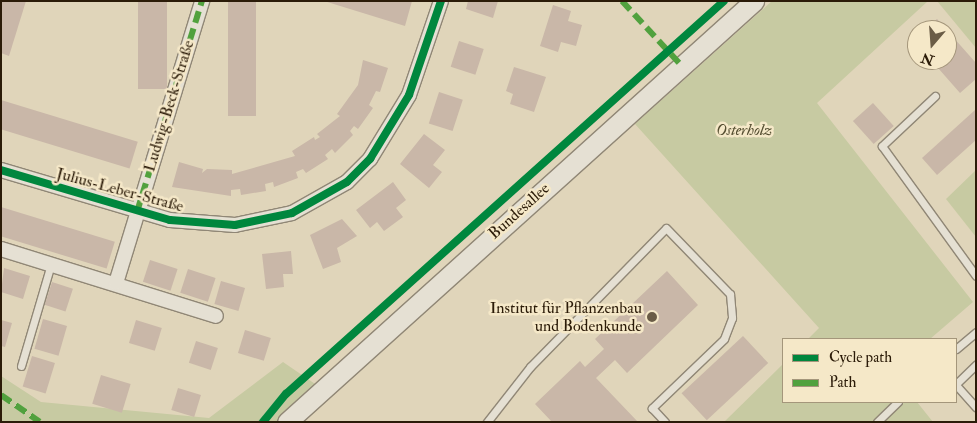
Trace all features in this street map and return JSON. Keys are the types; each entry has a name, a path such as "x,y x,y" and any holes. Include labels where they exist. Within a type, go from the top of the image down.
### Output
{"main road":[{"name":"Bundesallee","path":"287,422 754,1"}],"street":[{"name":"Ludwig-Beck-Straße","path":"116,283 202,1"},
{"name":"Julius-Leber-Straße","path":"1,170 137,212 170,220 235,225 292,213 331,193 370,159 390,130 409,95 441,1"},
{"path":"1,250 116,283 216,316"}],"lane":[{"path":"935,96 882,146 976,276"},
{"path":"487,422 530,367 666,228 730,294 732,318 724,339 652,408 664,422"},
{"path":"21,366 51,264"},
{"path":"957,348 976,332"},
{"path":"957,383 976,365"},
{"path":"957,385 976,407"},
{"path":"877,422 897,403"}],"green space":[{"name":"Osterholz","path":"772,1 928,1 817,103 973,302 931,338 809,338 819,328 635,124"},
{"path":"937,1 976,1 976,48 957,25 957,20 953,20"},
{"path":"976,170 976,237 946,199"},
{"path":"283,362 321,388 290,422 1,422 1,376 41,402 209,418"},
{"path":"782,365 782,403 918,403 933,422 724,422"}],"building":[{"path":"1,1 26,1 9,56 1,53"},
{"path":"138,1 167,1 167,89 138,89"},
{"path":"228,1 256,1 256,116 228,116"},
{"path":"324,1 412,1 405,26"},
{"path":"468,1 498,1 493,18 466,9"},
{"path":"553,5 571,11 568,21 582,25 576,46 561,42 558,52 540,46"},
{"path":"459,41 484,49 475,75 451,67"},
{"path":"957,41 976,63 976,79 960,93 940,70 957,70"},
{"path":"363,60 388,68 380,92 376,91 369,105 373,108 358,129 354,126 350,131 353,135 335,153 332,149 325,155 328,159 306,173 303,169 296,172 298,178 274,187 273,182 265,184 266,191 241,195 240,189 231,190 231,196 172,187 179,162 203,169 202,173 207,169 232,170 232,174 295,156 292,151 314,137 315,140 320,137 317,134 340,116 337,114 358,85"},
{"path":"514,67 546,77 534,112 510,104 513,94 506,91"},
{"path":"439,92 463,100 453,131 429,123"},
{"path":"1,100 138,142 130,169 1,129"},
{"path":"873,103 894,126 874,144 853,121"},
{"path":"975,110 976,140 937,175 922,158"},
{"path":"424,134 445,150 433,165 442,172 429,188 400,164"},
{"path":"393,182 406,200 396,208 403,217 384,231 377,222 370,228 356,210"},
{"path":"1,207 115,242 107,269 1,236"},
{"path":"342,219 357,236 337,248 341,262 323,269 310,235"},
{"path":"291,251 293,274 283,274 284,287 266,289 262,254"},
{"path":"150,260 178,269 170,291 143,282"},
{"path":"4,268 30,276 23,299 1,292"},
{"path":"188,269 216,278 208,302 180,293"},
{"path":"667,271 698,305 627,373 615,360 596,378 638,422 552,422 535,404 580,361 585,367 604,349 595,339"},
{"path":"221,281 245,288 238,311 214,304"},
{"path":"52,282 73,289 66,312 45,305"},
{"path":"43,319 67,326 58,356 34,349"},
{"path":"1,320 12,323 5,347 1,346"},
{"path":"136,320 162,328 155,351 129,343"},
{"path":"245,330 271,338 264,361 238,353"},
{"path":"743,336 768,363 707,420 682,393"},
{"path":"196,341 218,348 211,370 189,363"},
{"path":"32,356 55,363 46,394 23,387"},
{"path":"101,375 131,384 122,413 92,404"},
{"path":"178,388 201,395 194,417 171,410"}],"marked path":[{"path":"137,212 202,1"},
{"path":"622,1 682,66"},
{"path":"1,395 40,422"}],"cycle path":[{"path":"1,170 170,220 235,225 292,213 347,182 370,159 409,95 441,1"},
{"path":"263,422 286,394 724,1"}],"place":[{"name":"Institut für Pflanzenbau und Bodenkunde","path":"652,317"}]}
